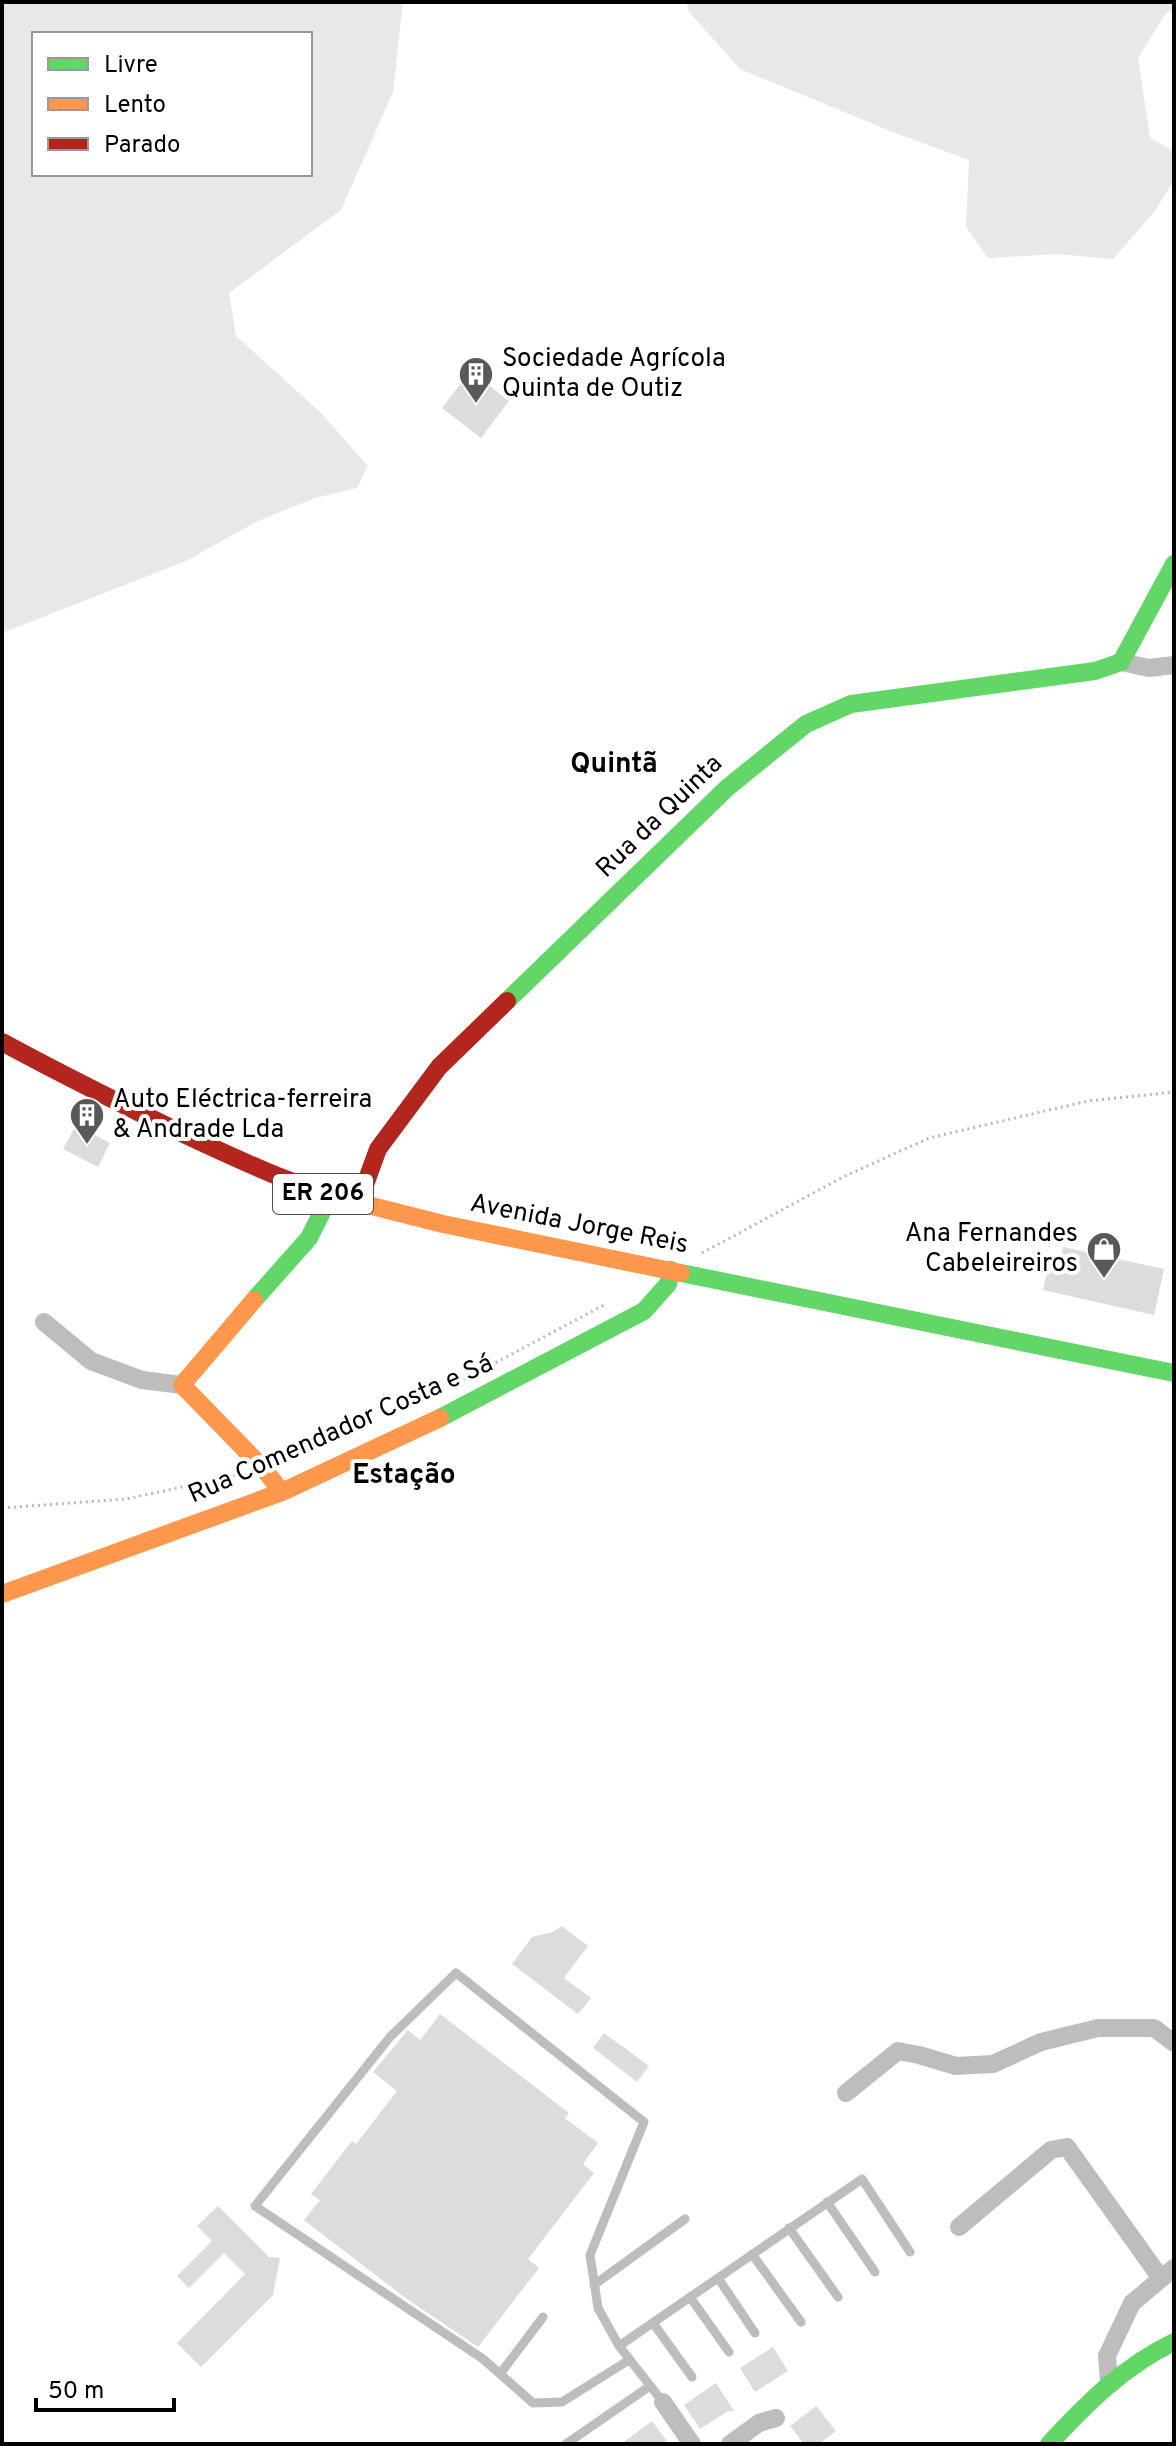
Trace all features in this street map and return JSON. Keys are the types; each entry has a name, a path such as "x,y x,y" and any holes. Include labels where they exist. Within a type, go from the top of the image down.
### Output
{"main road":[{"path":"1121,662 1174,564"},
{"name":"Rua da Quinta","path":"358,1204 378,1149 439,1067 727,788 806,724 851,704 1095,671 1121,662"},
{"name":"Avenida Jorge Reis","path":"2,1042 231,1158 358,1204 1174,1373"},
{"path":"282,1492 263,1468 182,1385 300,1250 322,1220 330,1196"},
{"name":"Rua Comendador Costa e Sá","path":"2,1594 282,1492 474,1402 644,1311 668,1284 671,1270"},
{"path":"1049,2444 1109,2382 1153,2351 1174,2342"}],"street":[{"path":"1121,662 1149,668 1174,665"},
{"path":"44,1322 91,1361 142,1380 182,1385"},
{"path":"846,2093 898,2051 956,2066 993,2064 1041,2042 1098,2028 1154,2028 1174,2043"},
{"path":"959,2227 1051,2150 1067,2147 1167,2273 1132,2303 1107,2356 1109,2382"},
{"path":"663,2402 692,2444"},
{"path":"730,2444 759,2423 776,2418"}],"lane":[{"path":"629,2360 562,2402 533,2403 483,2359 255,2206 390,2037 456,1973 644,2122 590,2255 598,2308 619,2346 663,2402"},
{"path":"619,2346 862,2179 910,2252"},
{"path":"827,2202 875,2272"},
{"path":"594,2285 685,2219"},
{"path":"789,2228 838,2297"},
{"path":"752,2254 801,2322"},
{"path":"718,2278 755,2333"},
{"path":"690,2297 729,2352"},
{"path":"500,2374 543,2317"},
{"path":"653,2323 692,2377"},
{"path":"566,2444 650,2386"}],"path":[{"path":"698,1255 843,1177 929,1138 1088,1101 1174,1092"},
{"path":"436,1394 616,1299"},
{"path":"2,1508 126,1499 263,1468 323,1448"}],"shaded area":[{"path":"2,2 403,2 393,92 341,210 229,293 236,336 320,412 368,466 357,488 315,498 258,521 186,561 2,633"},
{"path":"687,2 1174,2 1174,10 1166,13 1138,58 1150,138 1174,151 1174,180 1155,211 1113,259 1057,254 988,258 966,227 969,160 740,69 688,11"}],"building":[{"name":"Sociedade Agrícola Quinta de Outiz","path":"470,371 509,401 481,438 442,408"},
{"name":"Auto Eléctrica-ferreira & Andrade Lda","path":"76,1125 110,1143 98,1167 63,1149"},
{"name":"Ana Fernandes Cabeleireiros","path":"1063,1247 1164,1269 1154,1315 1043,1290 1050,1260 1054,1261 1056,1253 1061,1255"},
{"path":"562,1926 588,1946 564,1978 591,1998 578,2014 512,1964 532,1937"},
{"path":"440,2014 569,2113 565,2118 598,2143 583,2164 594,2173 528,2259 539,2268 478,2347 404,2297 304,2220 320,2200 311,2194 352,2141 356,2144 397,2091 373,2072 408,2030 420,2040"},
{"path":"604,2033 649,2066 637,2082 593,2048"},
{"path":"218,2206 269,2257 280,2258 273,2295 201,2367 177,2343 245,2274 224,2253 189,2288 177,2276 212,2241 197,2226"},
{"path":"773,2347 788,2371 755,2392 740,2368"},
{"path":"716,2383 734,2411 728,2411 700,2429 684,2405"},
{"path":"816,2406 836,2431 819,2444 804,2444 790,2426"},
{"path":"652,2421 669,2444 621,2444"}],"traffic: fast":[{"path":"507,1001 727,788 806,724 851,704 1095,671 1121,662 1174,564"},
{"path":"254,1300 309,1238 330,1196"},
{"path":"440,1418 644,1311 668,1284 671,1270"},
{"path":"681,1273 1174,1373"},
{"path":"1049,2444 1107,2387 1139,2362 1174,2342"}],"traffic: slow":[{"path":"360,1203 443,1224 681,1273"},
{"path":"254,1300 182,1385 263,1468 282,1492"},
{"path":"2,1594 282,1492 440,1418"}],"traffic: jam":[{"path":"358,1204 378,1149 439,1067 507,1001"},
{"path":"2,1042 234,1158 296,1183 360,1203"}],"place":[{"name":"Sociedade Agrícola Quinta de Outiz","path":"476,405"},
{"name":"Auto Eléctrica-ferreira & Andrade Lda","path":"87,1146"},
{"name":"Ana Fernandes Cabeleireiros","path":"1104,1280"}],"district":[{"name":"Quintã","path":"614,765"},
{"name":"Estação","path":"404,1476"}]}
